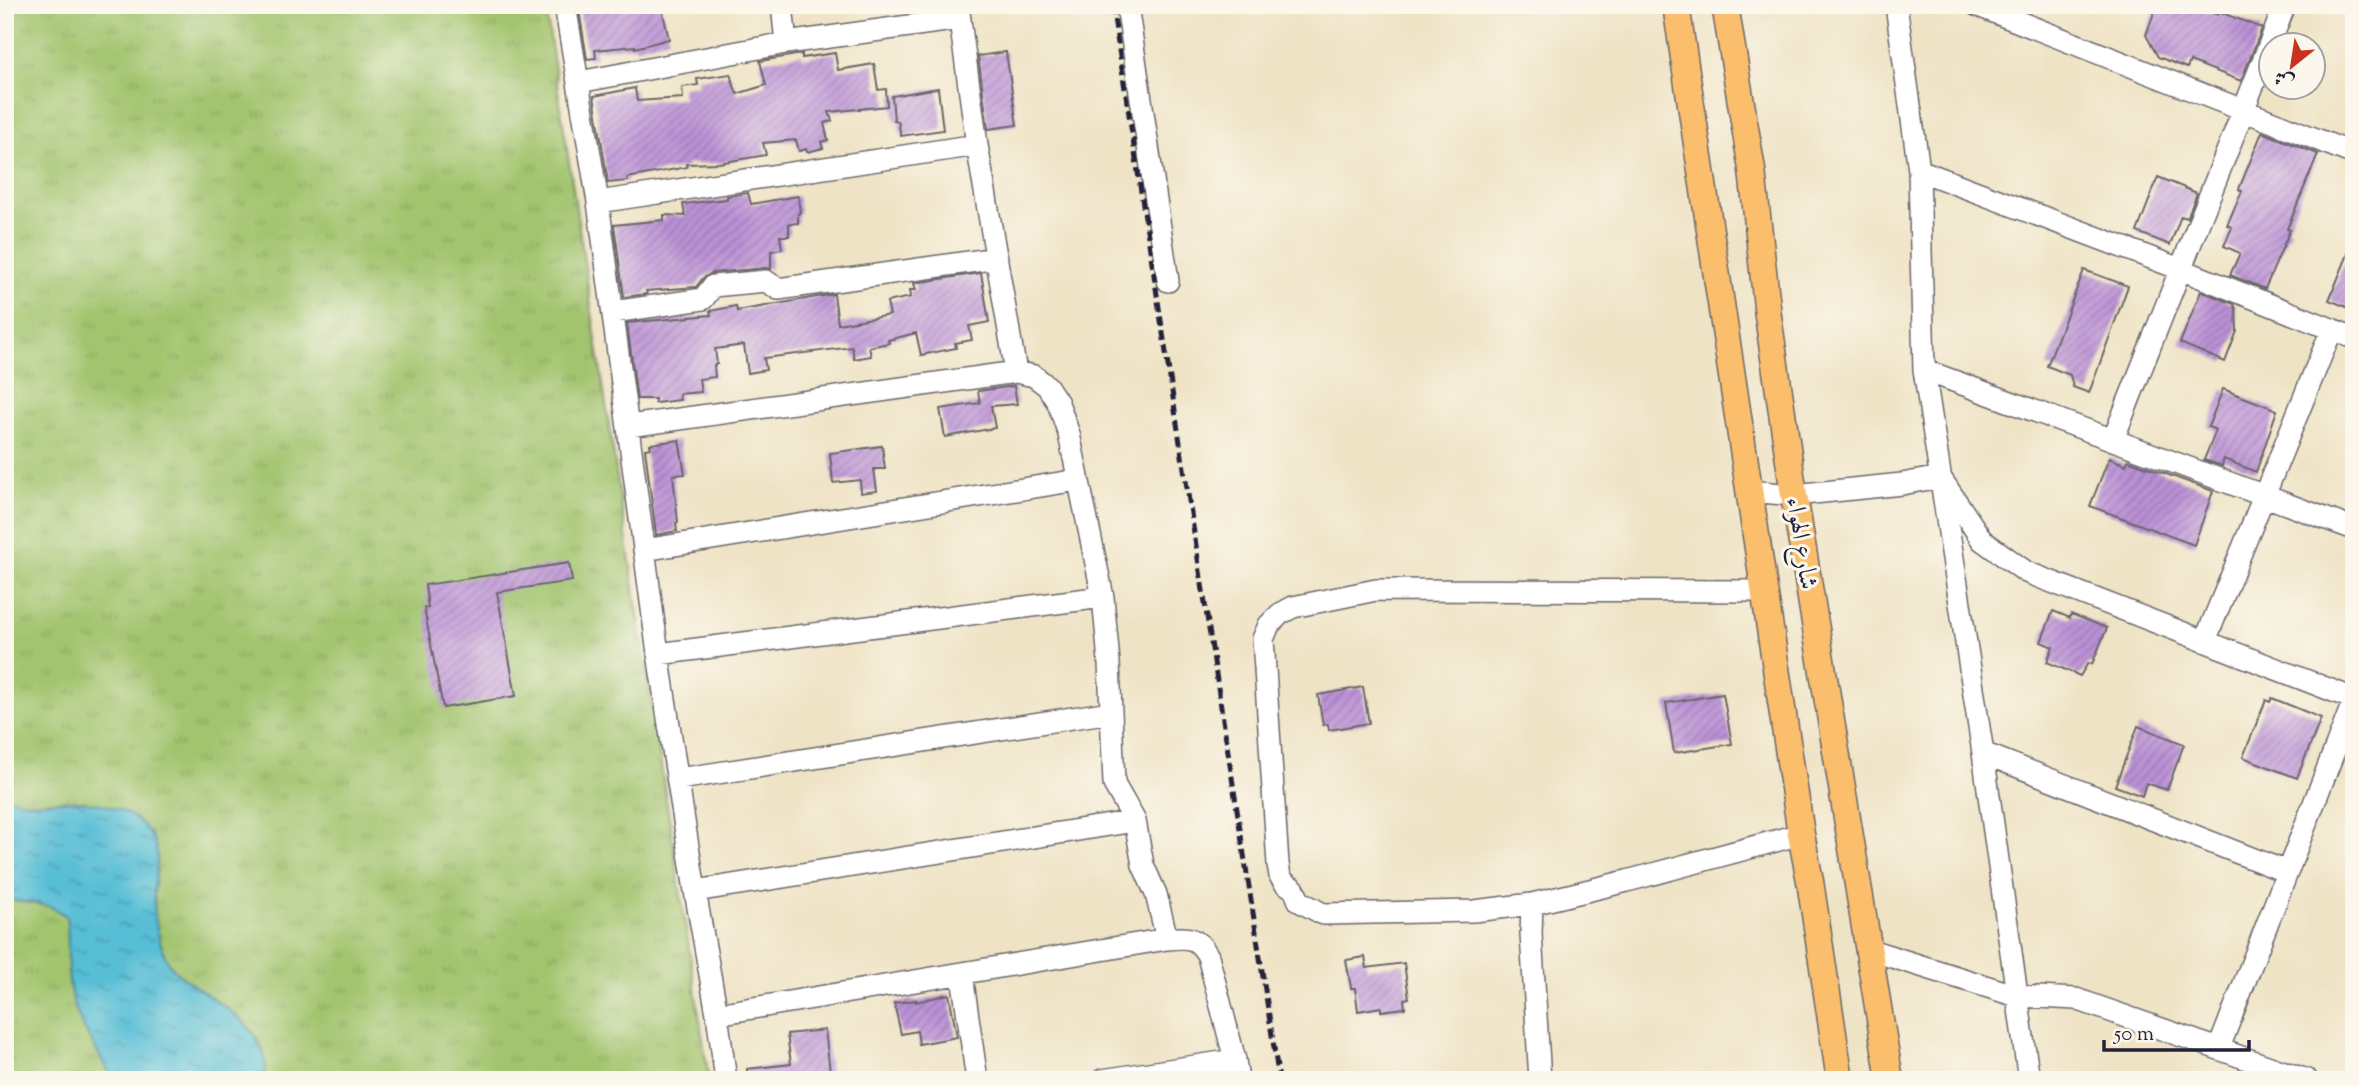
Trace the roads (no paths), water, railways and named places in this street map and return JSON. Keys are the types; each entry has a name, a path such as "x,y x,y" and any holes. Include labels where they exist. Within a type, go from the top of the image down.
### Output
{"main road":[{"name":"شارع الهواء","path":"1676,5 1840,1080"},
{"name":"شارع الهواء","path":"1725,5 1752,170 1768,316 1794,495 1890,1080"}],"street":[{"path":"565,5 598,202 658,654 726,1080"},
{"path":"782,5 786,43"},
{"path":"1127,5 1168,281"},
{"path":"1896,5 1919,170 1924,370 1983,753 2029,1080"},
{"path":"1976,5 2354,154"},
{"path":"2113,440 2285,5"},
{"path":"579,82 959,12 977,145 1016,372"},
{"path":"598,202 977,145"},
{"path":"1919,170 2354,338"},
{"path":"613,312 703,299 713,286 766,281 778,289 996,258"},
{"path":"2205,641 2332,329"},
{"path":"1924,370 2354,529"},
{"path":"629,426 1016,372 1034,376 1048,386 1058,403 1069,435 1103,597 1114,784 1135,821 1143,865 1156,894 1167,939"},
{"path":"1749,491 1794,495 1902,484 1940,477"},
{"path":"1940,477 1982,540 2026,572 2354,699 2219,1048"},
{"path":"645,550 1078,480"},
{"path":"1764,591 1376,590 1293,607 1280,614 1269,625 1263,639 1278,864 1280,876 1294,889 1299,901 1323,914 1475,911 1532,904 1801,834"},
{"path":"658,654 1103,597"},
{"path":"679,779 1111,712"},
{"path":"1983,753 2287,872"},
{"path":"695,891 1135,821"},
{"path":"1532,904 1531,933 1540,1080"},
{"path":"717,1014 1167,939 1187,937 1201,943 1208,956 1236,1070 1102,1080"},
{"path":"1870,950 2017,996 2076,999 2301,1079"},
{"path":"962,975 977,1080"}],"water":[{"path":"5,795 24,802 78,801 100,804 121,810 144,826 157,853 155,912 165,956 176,972 232,1012 254,1035 262,1048 266,1063 265,1080 112,1080 80,1020 71,995 66,916 49,906 5,899"}],"railway":[{"path":"1112,5 1279,1080"}]}
